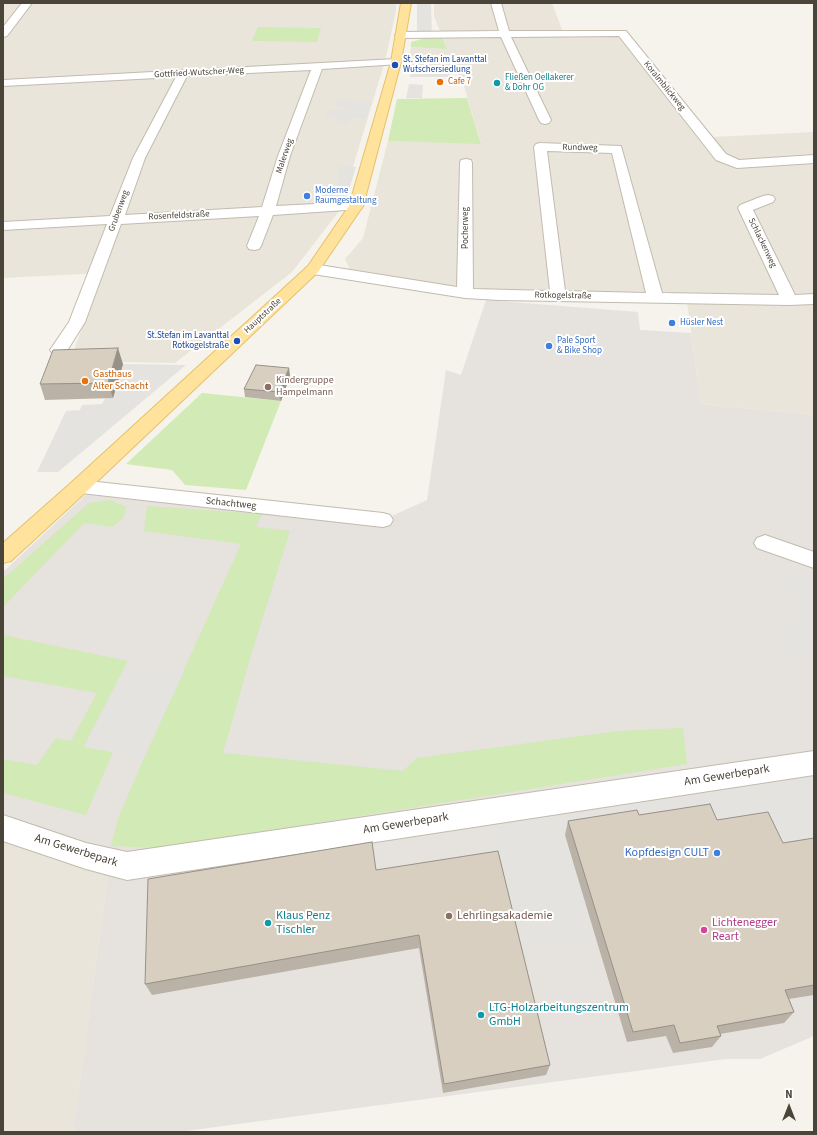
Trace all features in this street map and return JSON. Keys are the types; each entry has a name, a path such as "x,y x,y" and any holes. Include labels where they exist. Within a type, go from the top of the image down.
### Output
{"main road":[{"name":"Hauptstraße","path":"3,555 80,487 313,269 356,206 396,62 406,3"}],"street":[{"path":"3,34 27,3"},
{"path":"496,3 505,34 545,120"},
{"name":"Koralmblickweg","path":"400,35 622,33 721,157 737,164 814,159"},
{"name":"Gottfried-Wutscher-Weg","path":"3,83 396,62"},
{"name":"Malerweg","path":"254,246 268,211 284,156 318,66"},
{"name":"Grubenweg","path":"59,350 77,322 139,158 183,74"},
{"name":"Rundweg","path":"558,296 540,147 617,148 655,297"},
{"name":"Pocherweg","path":"465,293 466,163"},
{"name":"Schlackenweg","path":"768,199 745,208 789,300"},
{"name":"Rosenfeldstraße","path":"3,226 356,206"},
{"name":"Rotkogelstraße","path":"313,269 465,293 789,300 814,299"},
{"name":"Schachtweg","path":"80,487 383,520"},
{"path":"765,543 814,560"},
{"name":"Am Gewerbepark","path":"3,828 86,856 127,866 814,763"}],"shaded area":[{"path":"3,3 396,3 396,11 385,61 340,210 292,272 175,363 70,361 102,273 3,278"},
{"path":"417,3 431,3 432,34 417,34"},
{"path":"434,3 552,3 563,32 625,31 712,137 814,132 814,415 701,404 686,295 474,290 350,269 345,259 363,238 388,141 481,143 463,83 454,67 408,65 411,47 447,49 434,16"},
{"path":"412,66 449,68 450,77 410,77"},
{"path":"409,84 423,85 422,98 406,98"},
{"path":"336,100 372,101 366,119 351,118 349,124 336,123 338,117 325,117 328,110 343,110 345,106 335,105"},
{"path":"340,166 356,167 345,203 313,203 315,189 336,189"},
{"path":"486,300 638,312 640,330 691,333 701,404 814,415 814,1036 760,1059 726,1059 178,1132 73,1132 108,874 3,828 3,572 93,488 383,520 427,500 446,370 461,375"},
{"path":"123,364 186,365 58,472 37,472 66,411 80,410 82,405 102,404"},
{"path":"782,565 814,577 814,653 787,656 777,620 794,621"},
{"path":"128,661 184,671 144,758 84,747"},
{"path":"814,763 814,851 565,835 598,947 517,956 482,813"},
{"path":"3,828 108,874 73,1132 3,1132"}],"green space":[{"path":"258,27 321,28 317,42 252,41"},
{"path":"430,37 442,37 447,49 411,47 411,42"},
{"path":"467,98 481,144 388,141 397,99"},
{"path":"202,393 281,401 246,490 185,485 172,470 126,464"},
{"path":"111,500 126,507 124,517 112,527 84,523 3,607 3,579 89,503"},
{"path":"147,506 262,514 256,527 290,531 252,652 223,753 403,771 417,758 618,731 683,728 687,764 159,848 111,846 119,816 241,544 144,531"},
{"path":"3,635 128,661 84,746 113,752 86,815 3,793 3,759 37,765 56,738 71,741 97,693 3,676"}],"building":[{"path":"118,348 108,383 40,384 53,350"},
{"path":"256,365 289,368 279,392 244,389"},
{"name":"Lichtenegger Reart","path":"710,804 717,820 768,812 783,843 814,838 814,985 785,990 794,1012 717,1026 721,1036 680,1043 674,1025 633,1032 568,821 637,810 639,815"},
{"path":"372,842 376,870 498,851 550,1065 444,1084 419,935 145,984 148,879"}],"place":[{"name":"St. Stefan im Lavanttal Wutschersiedlung","path":"395,65"},
{"name":"Cafe 7","path":"440,82"},
{"name":"Fließen Oellakerer & Dohr OG","path":"497,83"},
{"name":"Moderne Raumgestaltung","path":"307,196"},
{"name":"Hüsler Nest","path":"672,323"},
{"name":"St.Stefan im Lavanttal Rotkogelstraße","path":"237,341"},
{"name":"Pale Sport & Bike Shop","path":"549,346"},
{"name":"Gasthaus Alter Schacht","path":"85,381"},
{"name":"Kindergruppe Hampelmann","path":"268,387"},
{"name":"Kopfdesign CULT","path":"717,853"},
{"name":"Lehrlingsakademie","path":"449,916"},
{"name":"Klaus Penz Tischler","path":"268,923"},
{"name":"Lichtenegger Reart","path":"704,930"},
{"name":"LTG-Holzarbeitungszentrum GmbH","path":"481,1015"}]}
